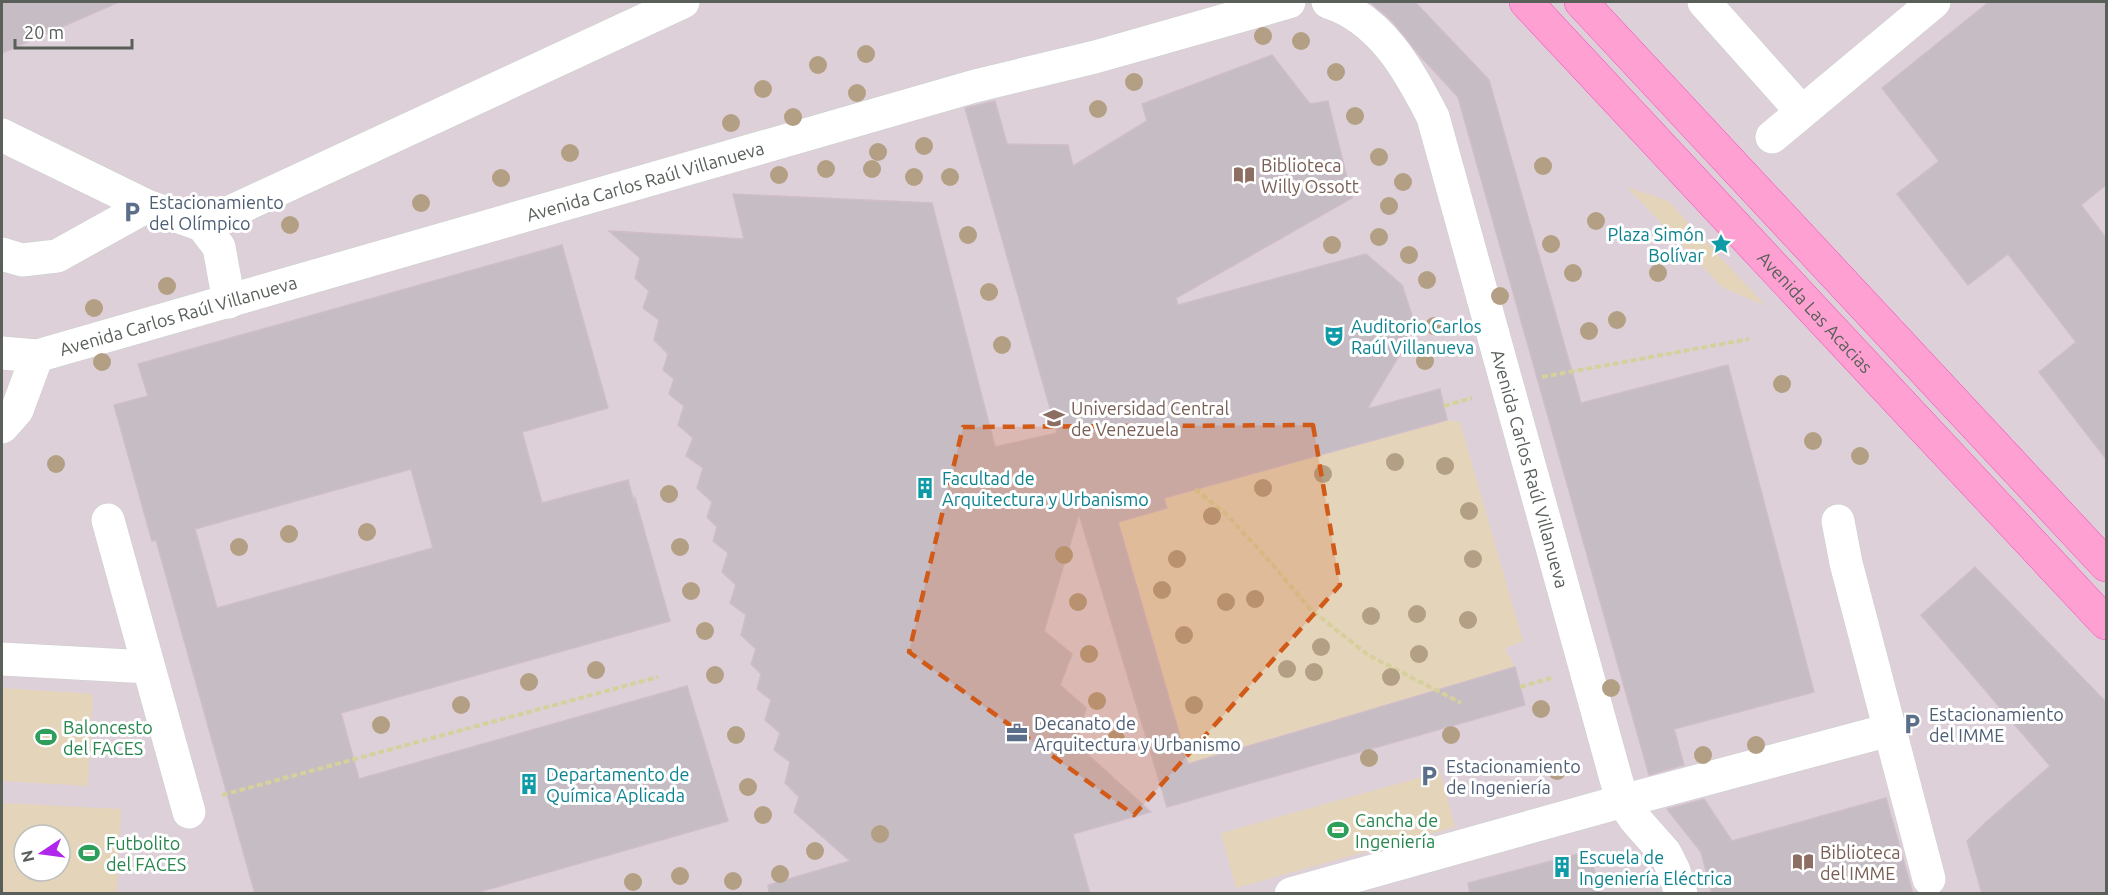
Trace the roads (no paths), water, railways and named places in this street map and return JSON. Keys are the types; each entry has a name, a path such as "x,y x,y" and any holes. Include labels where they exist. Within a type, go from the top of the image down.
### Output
{"main road":[{"name":"Avenida Las Acacias","path":"1526,2 2106,623"},
{"path":"1581,2 2106,565"}],"lane":[{"path":"202,225 683,2"},
{"name":"Avenida Carlos Raúl Villanueva","path":"2,353 37,356 975,86 1095,57 1289,2"},
{"name":"Avenida Carlos Raúl Villanueva","path":"1328,2 1359,15 1385,40 1412,76 1433,117 1623,801 1635,819 1665,853 1674,871 1681,894"},
{"path":"1704,2 1802,112"},
{"path":"1772,136 1934,2"},
{"path":"2,135 147,206 202,225 219,247 229,302"},
{"path":"2,254 22,260 57,256 147,206"},
{"path":"2,427 17,410 37,356"},
{"path":"108,520 187,808"},
{"path":"1838,520 1846,563 1929,879"},
{"path":"2,659 148,667"},
{"path":"1291,894 1623,801 1889,730"}],"place":[{"name":"Biblioteca Willy Ossott","path":"1244,175"},
{"name":"Estacionamiento del Olímpico","path":"132,212"},
{"name":"Plaza Simón Bolívar","path":"1721,244"},
{"name":"Auditorio Carlos Raúl Villanueva","path":"1334,336"},
{"name":"Universidad Central de Venezuela","path":"1054,418"},
{"name":"Facultad de Arquitectura y Urbanismo","path":"925,488"},
{"name":"Estacionamiento del IMME","path":"1912,724"},
{"name":"Decanato de Arquitectura y Urbanismo","path":"1017,733"},
{"name":"Baloncesto del FACES","path":"46,737"},
{"name":"Estacionamiento de Ingeniería","path":"1429,776"},
{"name":"Departamento de Química Aplicada","path":"529,784"},
{"name":"Cancha de Ingeniería","path":"1338,830"},
{"name":"Futbolito del FACES","path":"89,853"},
{"name":"Biblioteca del IMME","path":"1803,862"},
{"name":"Escuela de Ingeniería Eléctrica","path":"1562,867"}]}
